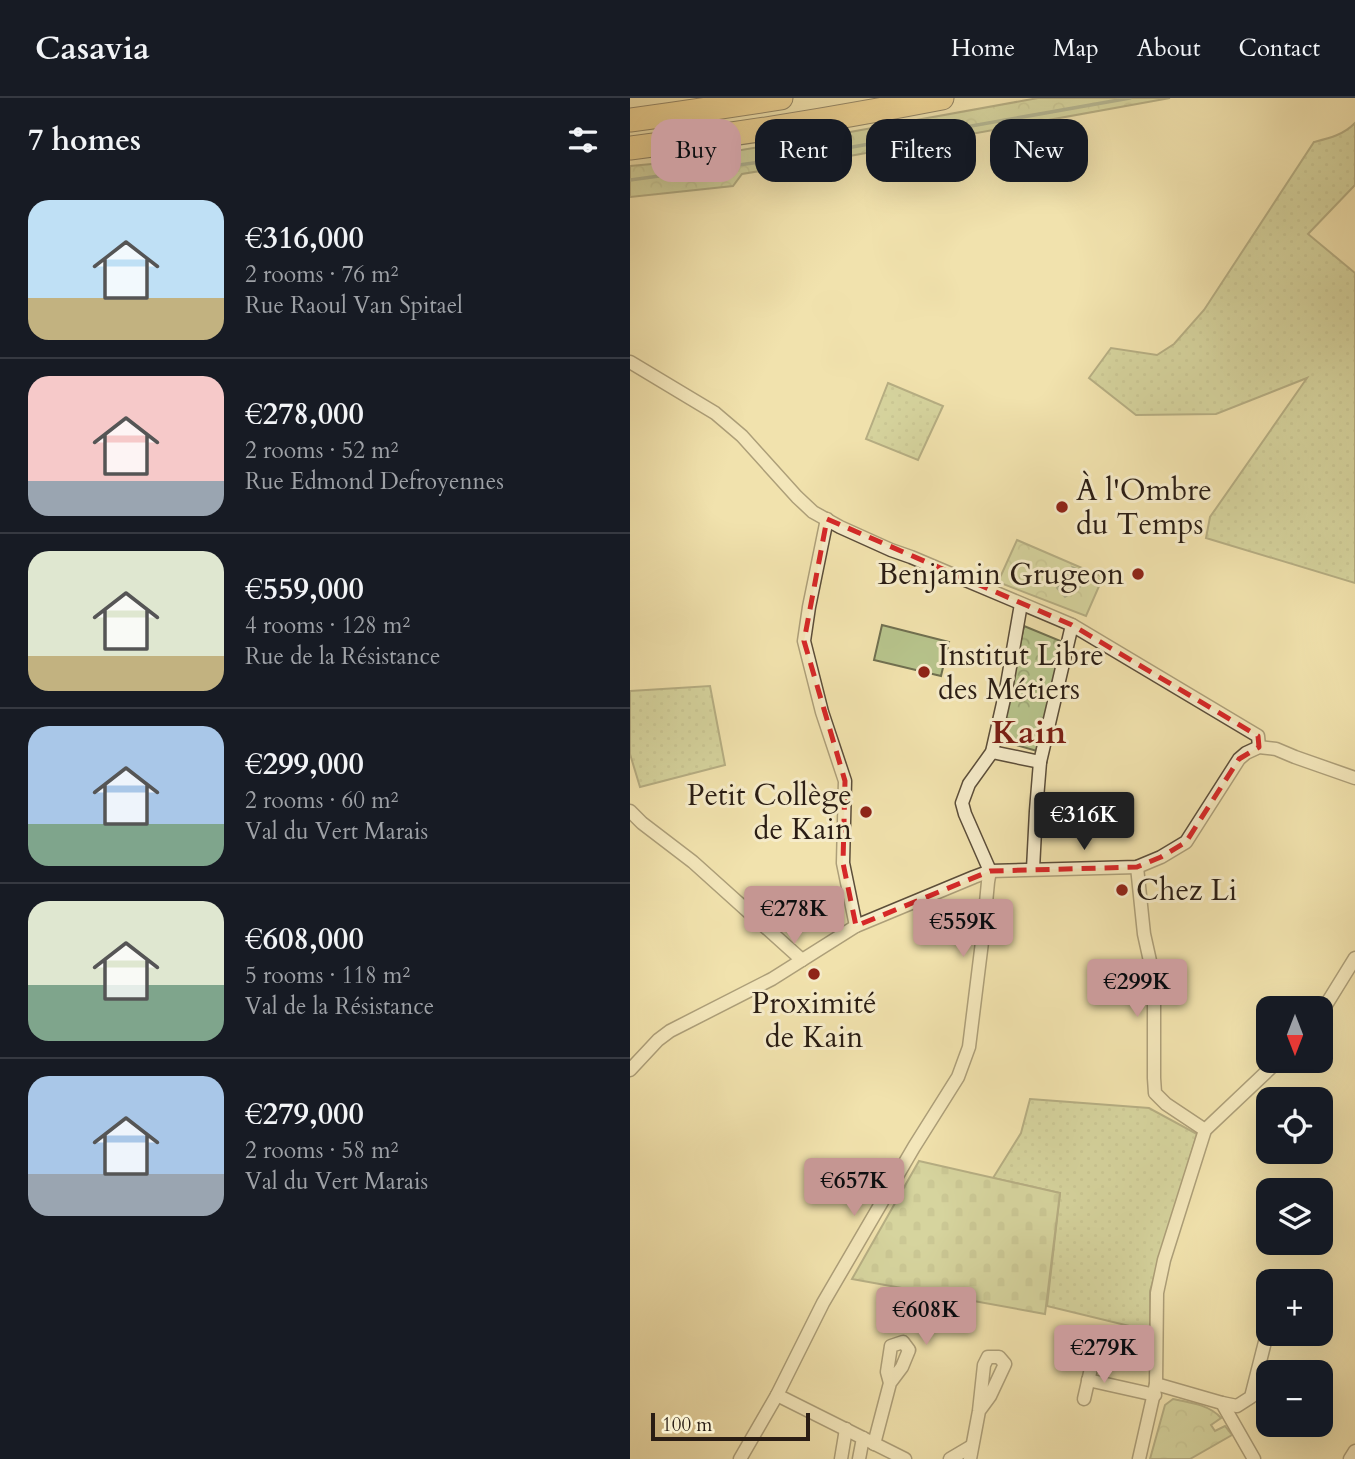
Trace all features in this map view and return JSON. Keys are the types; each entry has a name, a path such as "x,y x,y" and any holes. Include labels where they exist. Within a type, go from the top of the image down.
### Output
{"highway":[{"path":"630,120 781,98"},
{"path":"630,148 848,116 942,98"}],"street":[{"path":"630,362 715,413 742,436 813,512 891,550 1072,625 1258,736 1259,747"},
{"path":"827,519 804,640 822,712 845,781 843,863 856,926"},
{"path":"740,1459 777,1395 823,1303 958,1077 969,1047 990,871 962,803 969,784 990,755 1006,690 1021,604"},
{"path":"1033,869 1040,762 1072,625"},
{"path":"630,1070 670,1031 745,994 856,926 990,871 1137,867 1161,858 1186,842 1240,759 1245,753 1259,747 1276,749 1355,778"},
{"path":"990,755 1040,762"},
{"path":"630,811 693,862 802,960"},
{"path":"1137,867 1144,934 1154,979 1155,1093 1166,1104 1205,1130"},
{"path":"1332,996 1355,958"},
{"path":"1139,1459 1155,1390 1157,1293 1164,1260 1205,1130 1265,1073"},
{"path":"1088,1380 1237,1406 1251,1397 1264,1346"},
{"path":"1084,1399 1092,1364"},
{"path":"859,1459 890,1383"},
{"path":"777,1395 905,1459"},
{"path":"1222,1403 1254,1459"},
{"path":"950,1459 971,1453 979,1411"},
{"path":"841,1459 846,1429"},
{"path":"1350,1459 1355,1451"}],"highlighted area":[{"path":"827,519 1072,625 1258,736 1259,747 1239,759 1186,842 1161,857 1137,867 990,871 856,926 843,863 845,781 804,641"}],"green space":[{"path":"1038,98 1170,98 1054,119 990,119 990,131 976,133 976,119 922,119"},
{"path":"1355,123 1355,185 1308,234 1355,273 1355,583 1206,538 1210,517 1307,378 1216,414 1136,415 1089,378 1111,348 1157,355 1174,344 1204,310 1314,142 1341,133"},
{"path":"866,129 866,153 852,156 852,132"},
{"path":"755,148 755,172 741,175 741,150"},
{"path":"651,164 651,182 736,182 733,186 630,197 630,166"},
{"path":"888,383 943,406 918,460 866,439"},
{"path":"1017,540 1103,577 1086,616 998,582"},
{"path":"882,625 949,642 941,676 874,660"},
{"path":"1024,626 1063,642 1037,751 999,740"},
{"path":"710,686 725,765 640,787 630,754 630,691"},
{"path":"1030,1099 1149,1108 1197,1134 1150,1291 1150,1331 1047,1306 1060,1193 993,1178 1021,1133"},
{"path":"919,1161 1060,1193 1045,1314 852,1279"},
{"path":"1173,1399 1211,1410 1221,1418 1211,1425 1215,1431 1225,1426 1232,1435 1190,1459 1150,1459 1165,1405"}],"water":[{"path":"1072,567 1093,576 1065,597 1057,588"}],"waterway":[{"path":"630,180 790,158 1130,98"}],"place":[{"name":"À l'Ombre du Temps","path":"1062,507"},
{"name":"Benjamin Grugeon","path":"1138,574"},
{"name":"Institut Libre des Métiers","path":"924,672"},
{"name":"Petit Collège de Kain","path":"866,812"},
{"name":"Chez Li","path":"1122,890"},
{"name":"Proximité de Kain","path":"814,974"}],"district":[{"name":"Kain","path":"1029,731"}]}
